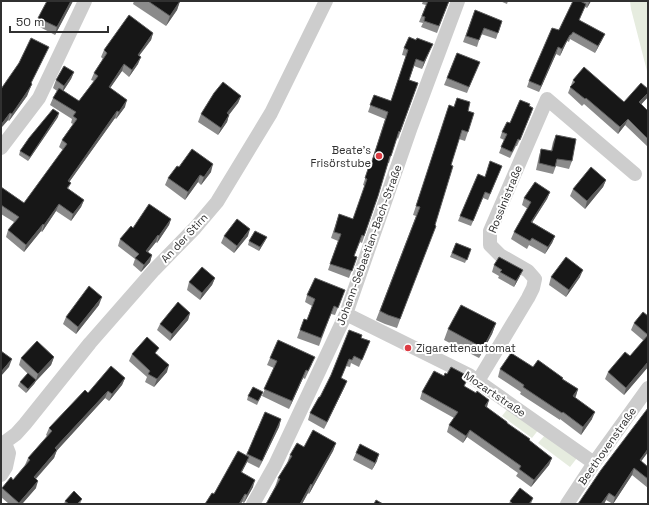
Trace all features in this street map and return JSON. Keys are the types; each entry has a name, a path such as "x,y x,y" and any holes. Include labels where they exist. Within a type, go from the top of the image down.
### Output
{"street":[{"path":"1,148 40,98 85,1"},
{"name":"An der Stirn","path":"3,444 16,434 25,424 95,338 154,270 195,228 217,202 271,113 326,1"},
{"name":"Johann-Sebastian-Bach-Straße","path":"253,504 275,464 346,314 410,127 458,1"},
{"name":"Rossinistraße","path":"478,381 533,288 535,279 528,271 500,255 490,245 490,231 547,99 635,174"},
{"name":"Mozartstraße","path":"346,314 469,375 594,463"},
{"name":"Beethovenstraße","path":"567,504 594,463 648,388"},
{"path":"1,475 6,467 9,454 3,444"}],"shaded area":[{"path":"630,1 648,1 648,75 631,9"},
{"path":"509,407 539,429 532,438 502,416"},
{"path":"546,434 577,458 570,467 538,443"}],"building":[{"path":"47,1 71,1 57,27 38,18"},
{"path":"148,1 180,1 170,16"},
{"path":"428,1 449,1 439,26 424,21 425,17 422,16"},
{"path":"573,1 580,1 586,4 579,20 605,34 598,46 573,32 562,49 558,47 541,86 529,81 552,28 559,30"},
{"path":"475,10 502,21 498,33 484,28 479,40 466,36"},
{"path":"129,15 153,33 138,55 141,57 132,70 124,64 109,87 127,100 119,112 117,111 68,181 71,183 67,188 84,200 73,214 59,204 44,225 43,224 26,245 8,230 19,217 1,205 1,187 24,203 67,144 62,140 77,119 73,116 76,112 53,98 59,88 79,101 98,76 94,73 107,53 104,50"},
{"path":"409,37 416,40 417,38 433,44 424,62 416,59 409,80 418,83 390,156 364,236 362,235 354,256 357,257 352,271 330,264 341,234 334,232 339,214 353,219 367,179 365,178 388,112 370,105 374,95 391,101 408,50 404,48"},
{"path":"31,38 49,47 29,89 12,114 10,113 1,125 1,89 19,63"},
{"path":"457,53 480,62 469,87 447,78"},
{"path":"64,66 74,72 64,86 56,80"},
{"path":"584,67 624,102 641,83 648,89 648,93 639,102 648,111 648,139 628,119 620,127 586,98 585,99 570,87 575,82 573,80"},
{"path":"223,82 241,96 227,113 229,115 221,128 201,114"},
{"path":"457,98 470,102 468,111 474,113 468,132 462,130 451,165 453,166 435,225 436,226 400,319 380,311 420,207 416,206 449,105 454,107"},
{"path":"520,100 530,104 529,106 533,108 520,140 518,139 512,152 501,147 507,134 502,132 507,122 510,123"},
{"path":"53,109 59,113 30,157 20,151 29,138"},
{"path":"556,135 576,139 572,161 557,159 555,167 539,163 541,149 552,151"},
{"path":"192,149 213,164 204,177 200,175 188,192 168,178 177,166 179,167"},
{"path":"490,161 502,166 490,194 485,192 473,221 460,216 478,174 485,177"},
{"path":"591,167 606,180 587,201 573,189"},
{"path":"535,182 550,192 531,222 555,236 548,247 532,238 530,241 514,232 531,202 524,198"},
{"path":"149,204 171,219 146,251 152,255 144,265 135,258 139,254 120,239 131,226 133,228"},
{"path":"237,219 250,229 237,246 224,236"},
{"path":"255,231 267,237 260,247 249,241"},
{"path":"456,243 471,249 467,260 452,253"},
{"path":"499,257 523,270 516,281 500,272 502,270 494,265"},
{"path":"566,257 583,270 569,290 551,277"},
{"path":"202,267 215,278 202,293 189,282"},
{"path":"315,278 345,290 338,308 334,306 321,338 300,330 304,319 307,320 315,299 307,295"},
{"path":"89,286 102,297 78,327 66,317"},
{"path":"178,302 190,313 172,334 160,324"},
{"path":"461,305 496,323 483,348 448,329"},
{"path":"643,312 648,316 648,335 634,323"},
{"path":"349,330 362,335 361,338 370,341 362,360 354,356 352,360 349,359 341,378 347,381 327,422 310,413 331,375"},
{"path":"648,335 648,362 626,388 608,372 625,352 630,356"},
{"path":"147,337 159,348 155,353 169,365 157,379 148,374 150,371 132,354"},
{"path":"278,340 315,357 308,371 306,370 292,401 264,389 277,361 270,358"},
{"path":"37,341 54,357 38,374 21,358"},
{"path":"1,351 12,359 1,372"},
{"path":"511,353 533,367 538,360 563,378 562,379 578,389 573,396 595,412 583,427 563,412 562,413 523,387 524,385 500,369"},
{"path":"111,366 125,378 112,394 108,391 55,448 57,450 34,477 38,481 19,503 2,488 11,477 13,480 30,460 28,458 52,431 49,428 85,390 88,393"},
{"path":"451,367 466,375 463,380 466,382 464,386 476,393 477,391 489,400 485,406 530,439 529,440 552,458 534,480 519,469 521,466 470,430 466,436 449,425 458,412 422,392 434,371 444,376"},
{"path":"28,373 36,380 28,389 20,382"},
{"path":"253,387 263,392 258,401 248,396"},
{"path":"648,408 648,449 640,460 648,467 648,479 634,468 615,497 609,493 601,504 578,504 601,470"},
{"path":"265,412 281,419 262,461 247,454"},
{"path":"313,430 336,443 300,504 266,504 280,479 278,478 292,456 290,455 297,443 304,447"},
{"path":"360,444 379,454 375,463 356,453"},
{"path":"238,451 249,457 241,472 255,480 247,495 245,494 239,504 205,504 212,493 214,494"},
{"path":"520,488 533,498 529,504 513,504 510,501"},
{"path":"74,491 82,499 77,504 69,504 65,501"},
{"path":"376,500 383,504 374,504"}],"place":[{"name":"Beate's Frisörstube","path":"379,156"},
{"name":"Zigarettenautomat","path":"408,348"}]}
